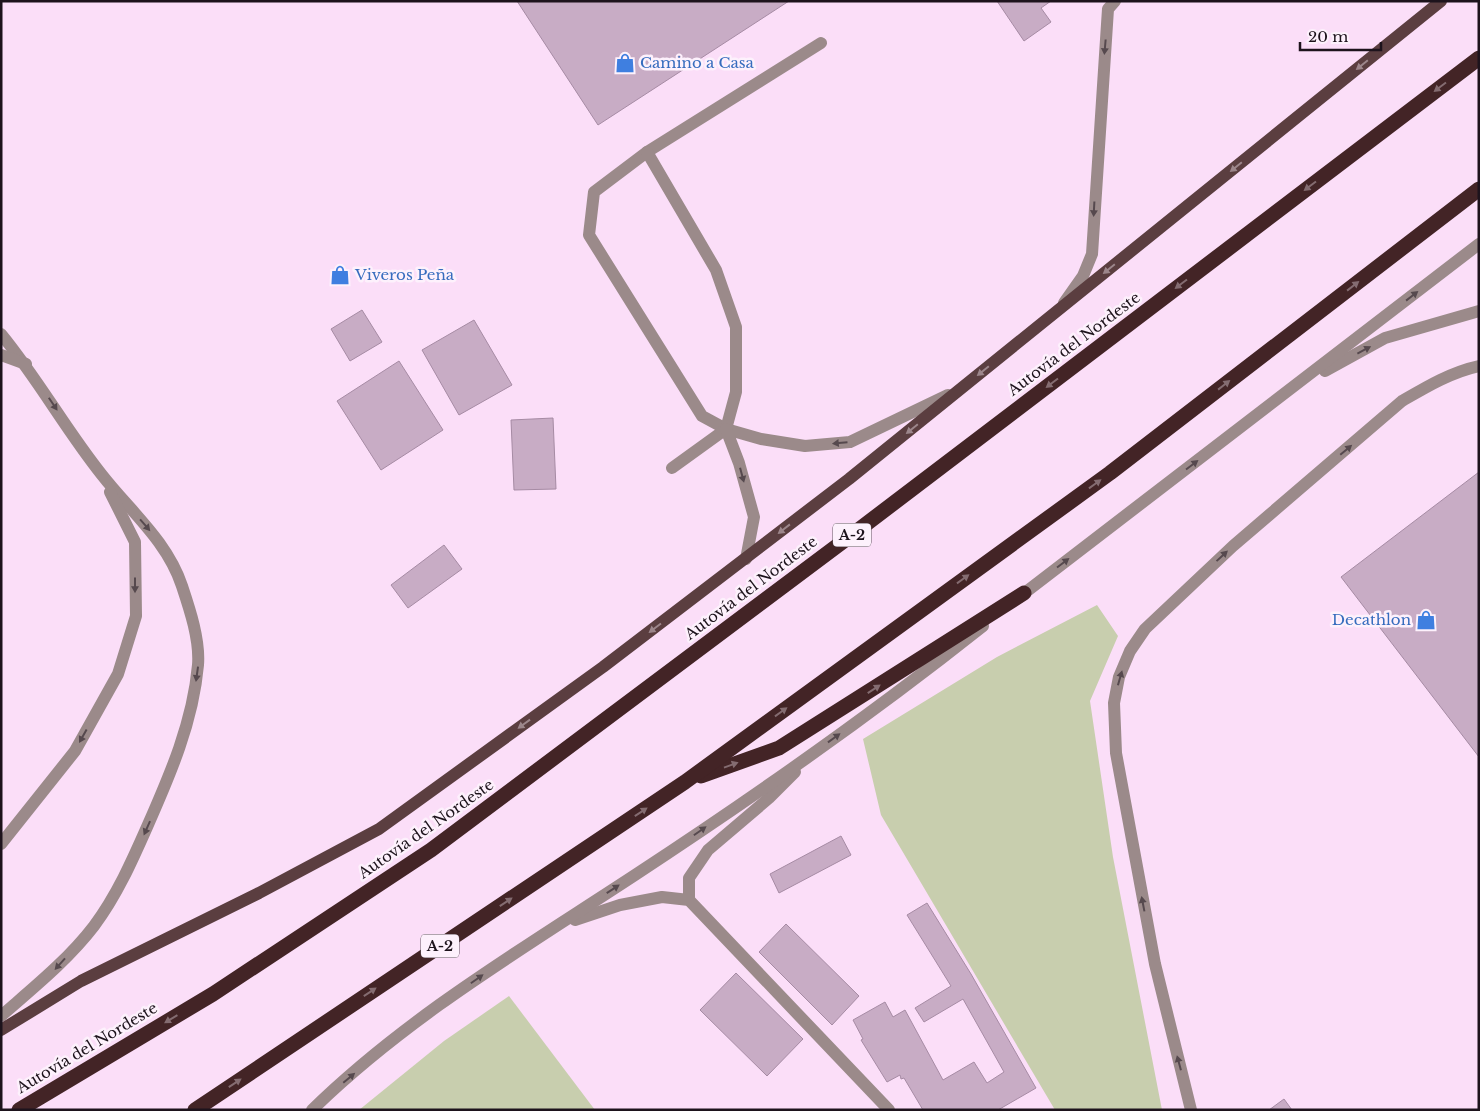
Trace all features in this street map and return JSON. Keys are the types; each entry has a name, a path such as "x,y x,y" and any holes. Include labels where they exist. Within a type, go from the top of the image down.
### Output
{"highway":[{"name":"Autovía del Nordeste","path":"19,1110 213,994 430,850 857,531 1479,58"},
{"name":"A-2","path":"195,1110 685,782 1110,474 1479,189"},
{"path":"685,782 779,748 1024,593"}],"main road":[{"path":"1,1030 81,981 259,893 379,829 603,667 746,559 964,387 1441,1"}],"lane":[{"path":"1061,308 1083,276 1092,254 1108,9 1115,1"},
{"path":"820,43 647,152 594,192 589,235 702,416 726,429 761,439 806,446 850,442 891,425 964,387"},
{"path":"647,152 716,270 736,327 736,392 726,429 739,463 754,517 746,559"},
{"path":"312,1110 418,1020 660,859 911,683 1024,593 1479,244"},
{"path":"1290,390 1385,338 1478,312"},
{"path":"1,334 26,364 102,474 165,549 182,585 193,627 198,663 192,707 168,781 124,880 88,933 52,972 1,1016"},
{"path":"1,355 26,364"},
{"path":"1191,1110 1155,964 1116,753 1114,703 1119,677 1130,651 1146,628 1232,546 1402,402 1434,383 1467,368 1479,366"},
{"path":"672,468 726,429"},
{"path":"1,844 75,751 118,674 136,616 135,542 102,474"},
{"path":"690,900 689,878 708,850 769,798 816,751"},
{"path":"558,926 620,905 662,897 690,900 889,1110"}],"green space":[{"path":"1097,605 1118,636 1090,701 1113,857 1162,1110 1055,1110 881,815 863,739 997,657"},
{"path":"509,996 595,1110 359,1110 444,1041"}],"building":[{"name":"Camino a Casa","path":"517,1 789,1 598,125"},
{"path":"997,1 1051,1 1041,8 1051,22 1024,41"},
{"path":"362,310 382,342 350,361 331,329"},
{"path":"474,320 512,385 459,415 422,350"},
{"path":"399,361 443,430 381,470 337,401"},
{"path":"553,418 556,489 514,490 511,420"},
{"name":"Decathlon","path":"1479,472 1479,757 1341,577"},
{"path":"444,545 462,569 408,608 391,585"},
{"path":"841,836 851,855 779,893 770,874"},
{"path":"927,903 971,974 1036,1088 998,1110 923,1110 904,1078 901,1079 900,1075 887,1082 861,1040 863,1039 853,1020 885,1002 893,1017 905,1010 943,1080 974,1062 987,1083 1004,1072 963,999 924,1022 915,1008 951,986 907,915"},
{"path":"786,924 859,996 832,1025 759,952"},
{"path":"736,973 803,1039 767,1076 700,1010"},
{"path":"1284,1099 1292,1110 1269,1110"}],"place":[{"name":"Camino a Casa","path":"625,63"},
{"name":"Viveros Peña","path":"340,275"},
{"name":"Decathlon","path":"1426,620"}]}
